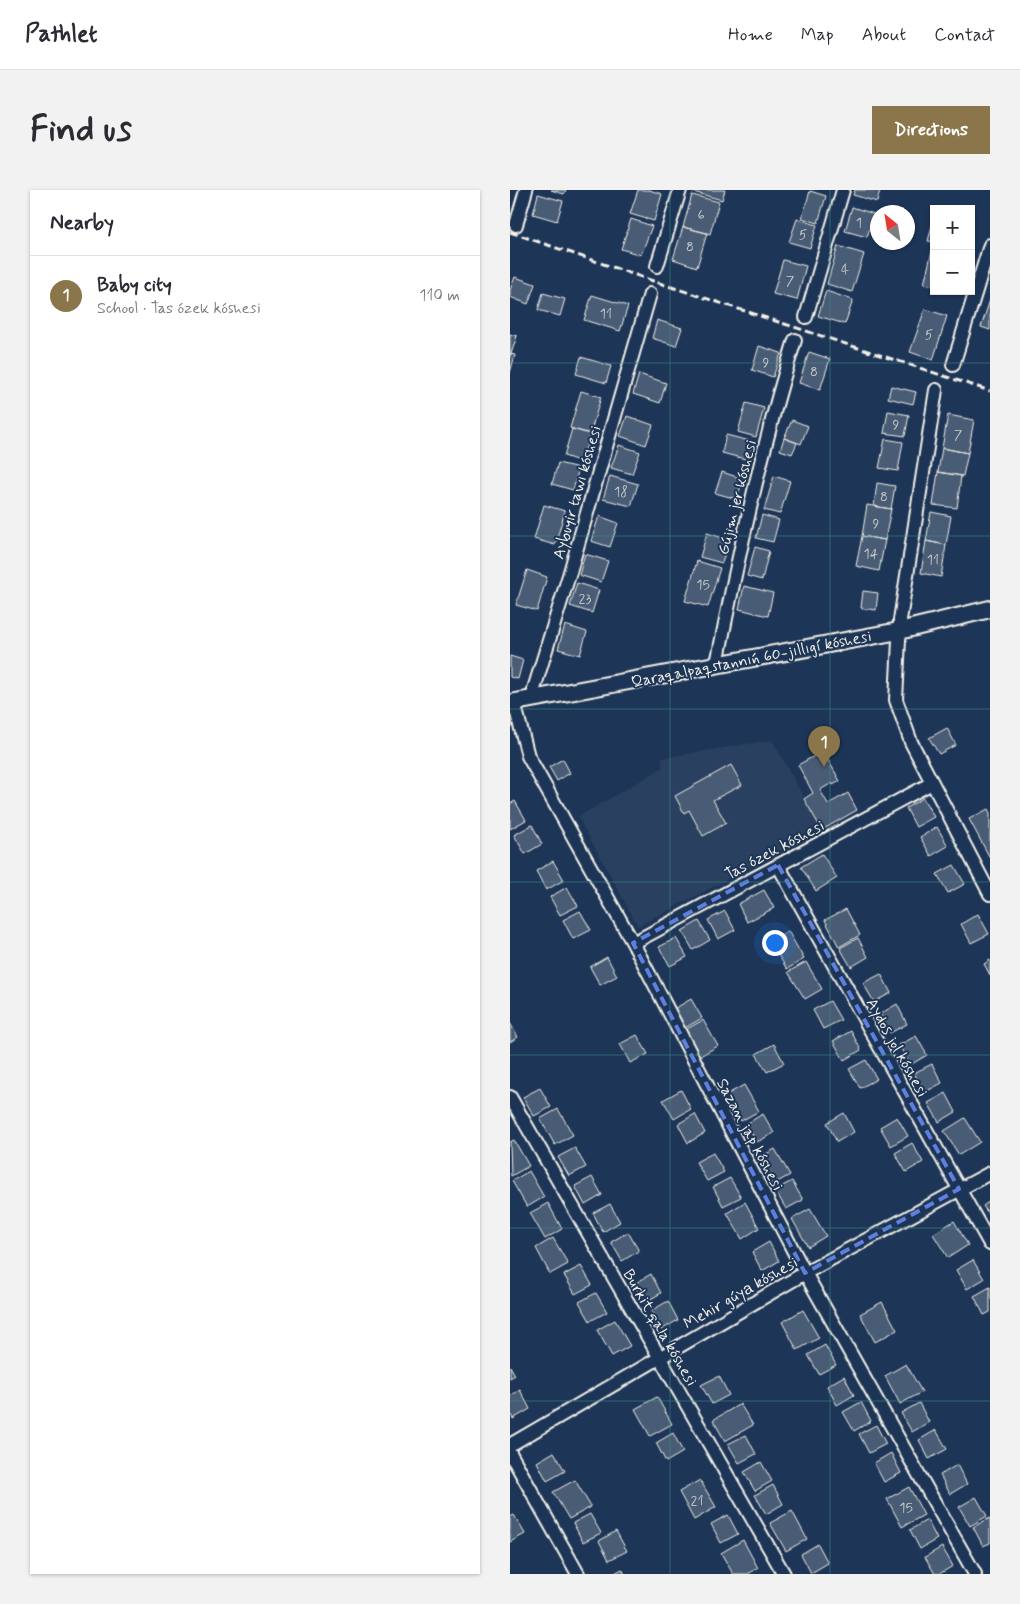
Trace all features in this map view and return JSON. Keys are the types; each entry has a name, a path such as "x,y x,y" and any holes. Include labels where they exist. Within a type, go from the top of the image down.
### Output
{"street":[{"path":"516,224 526,190"},
{"path":"657,266 680,190"},
{"path":"806,317 843,190"},
{"path":"953,365 990,245"},
{"name":"Aybuyir tawı kóshesi","path":"534,699 534,689 570,572 650,294"},
{"name":"Gújim jer kóshesi","path":"717,664 742,540 778,396 795,340"},
{"path":"936,390 899,631 896,700 911,742 990,894"},
{"name":"Qaraqalpaqstannıń 60-jıllıǵı kóshesi","path":"512,702 899,631 990,608"},
{"name":"Sazan jap kóshesi","path":"512,702 528,756 633,943 805,1273 975,1574"},
{"name":"Tas ózek kóshesi","path":"633,943 932,783"},
{"name":"Aydos jol kóshesi","path":"778,865 990,1244"},
{"name":"Burkit qala kóshesi","path":"510,1097 784,1574"},
{"name":"Mehir gúyа kóshesi","path":"510,1445 805,1273 990,1173"},
{"path":"510,1453 578,1574"}],"highlighted area":[{"path":"778,865 959,1189 805,1273 633,943"}],"shaded area":[{"path":"772,740 822,830 638,926 578,817 662,768 662,758"}],"building":[{"path":"551,190 566,190 564,194"},
{"path":"638,190 649,190 662,194 654,221 630,214"},
{"path":"693,190 725,190 722,200 693,192"},
{"path":"855,190 880,190 877,202 853,195"},
{"path":"810,191 826,196 818,223 802,218"},
{"path":"538,194 563,201 557,221 533,214"},
{"path":"692,195 719,202 710,234 683,227"},
{"path":"852,207 870,213 870,227 867,237 845,231"},
{"path":"631,219 652,226 641,255 621,249"},
{"path":"797,219 817,225 810,248 789,242"},
{"path":"683,227 707,233 697,267 673,259"},
{"path":"838,246 864,254 852,292 827,284"},
{"path":"930,259 930,285 924,284"},
{"path":"783,260 806,266 797,300 773,294"},
{"path":"515,277 535,284 528,304 510,297 510,290"},
{"path":"826,291 853,300 845,324 818,316"},
{"path":"543,293 565,299 560,316 538,310"},
{"path":"592,295 628,306 620,331 584,320"},
{"path":"990,300 990,330 981,327"},
{"path":"925,309 947,316 933,360 910,352"},
{"path":"657,320 682,328 676,346 652,338"},
{"path":"510,334 517,336 511,354 510,354"},
{"path":"759,346 781,353 773,377 752,370"},
{"path":"809,352 830,359 820,390 799,383"},
{"path":"510,354 515,355 510,373"},
{"path":"581,357 611,366 606,383 576,374"},
{"path":"639,374 666,383 660,403 633,394"},
{"path":"891,386 916,392 913,404 888,398"},
{"path":"581,391 601,397 590,434 570,428"},
{"path":"746,403 764,408 756,437 738,432"},
{"path":"888,411 909,415 905,436 884,433"},
{"path":"948,415 974,420 968,453 942,448"},
{"path":"627,416 653,425 646,445 620,436"},
{"path":"792,420 808,426 801,444 784,438"},
{"path":"572,429 590,434 582,462 564,456"},
{"path":"726,435 754,442 749,460 722,453"},
{"path":"784,438 797,443 792,454 780,450"},
{"path":"885,439 903,442 898,471 879,468"},
{"path":"619,445 640,452 632,474 611,468"},
{"path":"942,448 968,453 963,476 938,472"},
{"path":"558,463 579,468 573,490 552,484"},
{"path":"722,472 743,479 737,499 715,493"},
{"path":"938,472 961,476 957,508 933,505"},
{"path":"610,476 638,484 631,506 603,499"},
{"path":"774,476 790,481 780,514 764,510"},
{"path":"877,483 895,486 891,509 874,506"},
{"path":"544,505 565,511 555,545 534,539"},
{"path":"867,505 891,509 885,540 862,536"},
{"path":"931,512 951,516 946,545 926,541"},
{"path":"762,515 779,520 773,542 756,538"},
{"path":"599,516 618,523 610,547 591,541"},
{"path":"707,533 729,540 722,563 700,557"},
{"path":"862,536 885,540 879,571 856,566"},
{"path":"926,541 946,545 941,577 921,573"},
{"path":"755,547 769,551 762,580 747,576"},
{"path":"585,554 608,561 601,582 579,575"},
{"path":"697,561 720,568 708,607 685,601"},
{"path":"527,570 547,577 537,611 516,605"},
{"path":"577,583 599,590 592,613 570,606"},
{"path":"744,586 773,593 768,616 739,609"},
{"path":"863,591 878,593 876,610 861,608"},
{"path":"565,625 587,632 580,655 558,649"},
{"path":"510,656 523,660 518,679 510,677"},
{"path":"947,728 956,745 939,754 929,738"},
{"path":"823,751 840,781 820,790 828,804 848,793 857,810 822,830 804,799 813,793 798,765"},
{"path":"563,759 570,773 557,781 549,767"},
{"path":"731,765 742,785 713,800 726,823 703,836 689,810 684,813 675,796"},
{"path":"923,798 934,817 916,827 906,808"},
{"path":"515,801 526,820 510,829 510,804"},
{"path":"988,809 990,813 990,858 969,819"},
{"path":"532,825 542,844 525,854 514,835"},
{"path":"937,827 948,846 931,856 920,837"},
{"path":"822,854 837,878 816,891 801,867"},
{"path":"553,861 564,880 546,890 536,871"},
{"path":"954,865 965,884 948,893 937,874"},
{"path":"567,887 578,906 560,915 550,897"},
{"path":"764,890 774,908 747,922 738,904"},
{"path":"846,909 860,935 839,947 825,920"},
{"path":"580,911 591,930 573,939 563,920"},
{"path":"725,911 735,930 718,939 708,920"},
{"path":"978,914 989,934 971,943 961,924"},
{"path":"699,921 710,940 693,950 682,931"},
{"path":"788,931 804,959 787,969 770,942"},
{"path":"676,938 687,957 670,966 659,947"},
{"path":"858,938 868,957 851,967 840,948"},
{"path":"607,957 617,976 600,985 590,967"},
{"path":"990,960 990,975 984,964"},
{"path":"806,962 822,989 805,999 788,972"},
{"path":"881,974 891,993 874,1002 863,983"},
{"path":"691,999 702,1018 685,1028 674,1009"},
{"path":"830,1001 841,1020 823,1029 813,1010"},
{"path":"897,1004 907,1024 890,1033 880,1014"},
{"path":"703,1020 718,1046 700,1056 685,1030"},
{"path":"510,1023 518,1037 510,1042"},
{"path":"851,1031 861,1050 844,1060 833,1041"},
{"path":"637,1035 648,1054 630,1063 620,1044"},
{"path":"916,1036 927,1055 910,1065 899,1045"},
{"path":"774,1044 784,1063 767,1072 756,1054"},
{"path":"866,1060 877,1079 860,1088 849,1069"},
{"path":"932,1064 942,1083 925,1092 914,1073"},
{"path":"744,1085 759,1111 741,1121 726,1095"},
{"path":"540,1088 551,1107 534,1116 523,1097"},
{"path":"681,1090 691,1109 674,1119 663,1100"},
{"path":"946,1093 956,1112 939,1122 928,1103"},
{"path":"558,1109 573,1135 555,1145 540,1119"},
{"path":"844,1113 854,1132 837,1142 827,1123"},
{"path":"695,1114 705,1133 688,1143 678,1124"},
{"path":"763,1114 774,1133 757,1142 746,1124"},
{"path":"897,1117 908,1136 891,1146 880,1127"},
{"path":"965,1118 980,1142 959,1155 944,1131"},
{"path":"514,1140 529,1166 511,1176 510,1142"},
{"path":"912,1143 923,1162 906,1172 895,1153"},
{"path":"575,1148 586,1167 569,1176 558,1157"},
{"path":"775,1149 790,1175 772,1185 757,1159"},
{"path":"713,1153 724,1172 707,1181 696,1162"},
{"path":"529,1171 544,1197 527,1207 512,1181"},
{"path":"592,1177 602,1195 585,1205 575,1186"},
{"path":"730,1178 741,1197 723,1206 713,1187"},
{"path":"792,1181 803,1200 786,1209 775,1190"},
{"path":"990,1201 990,1216 983,1206"},
{"path":"745,1202 759,1228 742,1239 727,1213"},
{"path":"548,1203 562,1229 545,1239 530,1213"},
{"path":"610,1204 620,1222 603,1232 593,1213"},
{"path":"810,1209 826,1236 808,1247 792,1219"},
{"path":"954,1221 968,1245 948,1258 933,1234"},
{"path":"628,1232 639,1251 622,1261 611,1242"},
{"path":"553,1238 568,1264 550,1274 536,1248"},
{"path":"769,1242 779,1261 762,1271 752,1252"},
{"path":"973,1260 984,1279 967,1289 956,1270"},
{"path":"581,1266 592,1285 575,1294 564,1275"},
{"path":"651,1274 661,1293 644,1303 634,1284"},
{"path":"990,1287 990,1312 984,1315 974,1296"},
{"path":"596,1293 607,1312 590,1321 579,1302"},
{"path":"668,1301 678,1320 661,1330 651,1311"},
{"path":"882,1302 897,1330 875,1342 860,1314"},
{"path":"803,1310 819,1338 797,1350 782,1322"},
{"path":"615,1320 630,1346 612,1356 597,1330"},
{"path":"825,1345 836,1365 819,1374 808,1355"},
{"path":"906,1364 922,1392 900,1404 885,1376"},
{"path":"510,1366 515,1375 510,1378"},
{"path":"719,1376 729,1395 712,1404 701,1385"},
{"path":"844,1376 854,1395 837,1405 827,1386"},
{"path":"520,1390 530,1409 513,1419 510,1413 510,1396"},
{"path":"657,1397 672,1424 650,1436 635,1409"},
{"path":"861,1402 871,1421 854,1431 843,1412"},
{"path":"919,1403 929,1422 912,1432 901,1413"},
{"path":"740,1404 753,1425 725,1441 713,1420"},
{"path":"876,1425 886,1444 869,1453 859,1434"},
{"path":"936,1430 947,1449 929,1459 919,1440"},
{"path":"673,1433 683,1452 666,1462 656,1443"},
{"path":"746,1435 756,1454 739,1463 728,1444"},
{"path":"554,1452 565,1471 547,1481 537,1462"},
{"path":"891,1453 901,1473 884,1482 874,1463"},
{"path":"761,1462 772,1481 755,1491 744,1472"},
{"path":"957,1465 967,1484 950,1494 940,1475"},
{"path":"575,1480 591,1507 569,1519 553,1492"},
{"path":"700,1480 716,1507 694,1520 679,1492"},
{"path":"773,1485 783,1504 766,1514 755,1495"},
{"path":"909,1487 924,1515 902,1527 887,1499"},
{"path":"976,1497 987,1516 970,1526 959,1507"},
{"path":"792,1511 807,1539 786,1551 770,1523"},
{"path":"590,1514 601,1533 583,1542 573,1523"},
{"path":"514,1515 525,1534 510,1542 510,1517"},
{"path":"728,1515 738,1534 721,1543 711,1524"},
{"path":"990,1518 990,1543 983,1546 973,1527"},
{"path":"927,1520 937,1539 920,1549 910,1530"},
{"path":"616,1531 627,1551 609,1560 599,1541"},
{"path":"743,1540 758,1568 748,1574 733,1574 721,1553"},
{"path":"818,1544 828,1563 811,1573 801,1554"},
{"path":"942,1547 953,1566 939,1574 935,1574 925,1557"},
{"path":"622,1569 625,1574 613,1574"}],"railway":[{"path":"510,232 653,281 990,391"}],"place":[{"name":"Baby city","path":"824,767"}]}
